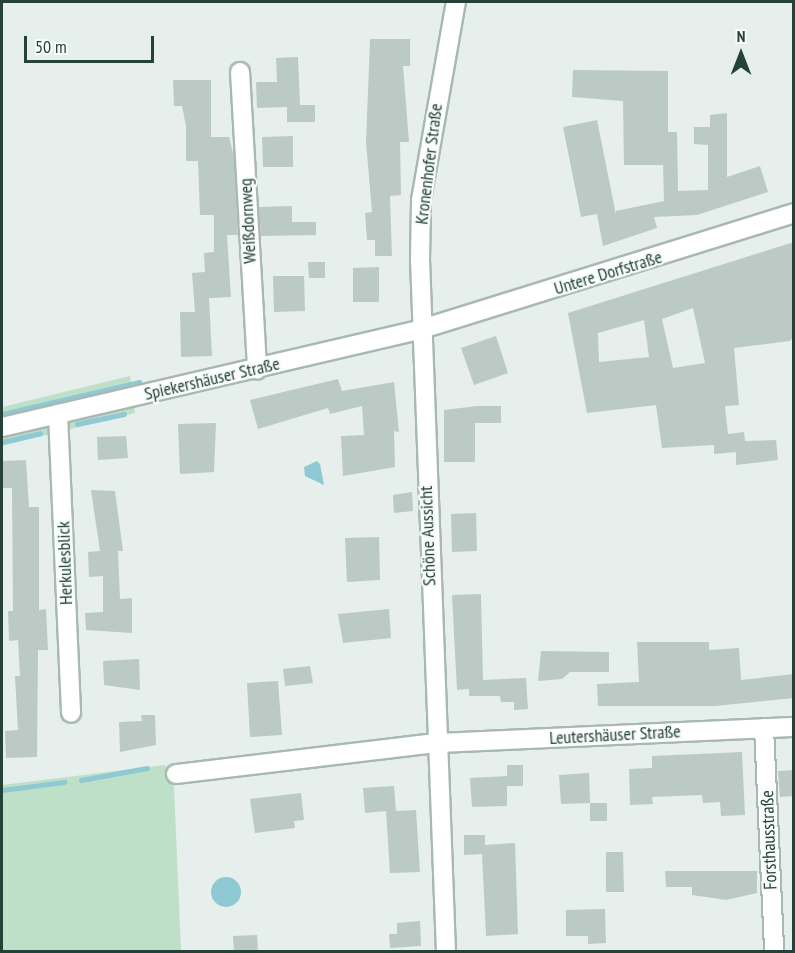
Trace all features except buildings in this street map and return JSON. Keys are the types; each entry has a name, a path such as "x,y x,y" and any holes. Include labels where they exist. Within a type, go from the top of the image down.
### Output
{"street":[{"name":"Kronenhofer Straße","path":"422,329 421,200 456,2"},
{"name":"Weißdornweg","path":"240,72 257,370"},
{"name":"Untere Dorfstraße","path":"422,329 794,213"},
{"name":"Spiekershäuser Straße","path":"2,427 257,370 422,329"},
{"name":"Schöne Aussicht","path":"422,329 446,951"},
{"name":"Herkulesblick","path":"58,414 71,712"},
{"name":"Leutershäuser Straße","path":"437,744 794,727"},
{"name":"Forsthausstraße","path":"764,728 774,951"},
{"path":"176,774 437,744"}],"green space":[{"path":"130,376 135,413 2,446 2,407"},
{"path":"165,765 174,787 181,951 2,951 2,785"}],"water":[{"path":"317,461 320,464 324,485 305,476 304,467"},
{"path":"226,877 237,881 241,892 237,903 226,907 215,903 211,892 215,881"}],"waterway":[{"path":"2,414 139,382"},
{"path":"77,424 124,414"},
{"path":"2,442 40,433"},
{"path":"81,780 147,768"},
{"path":"2,790 64,782"}]}
